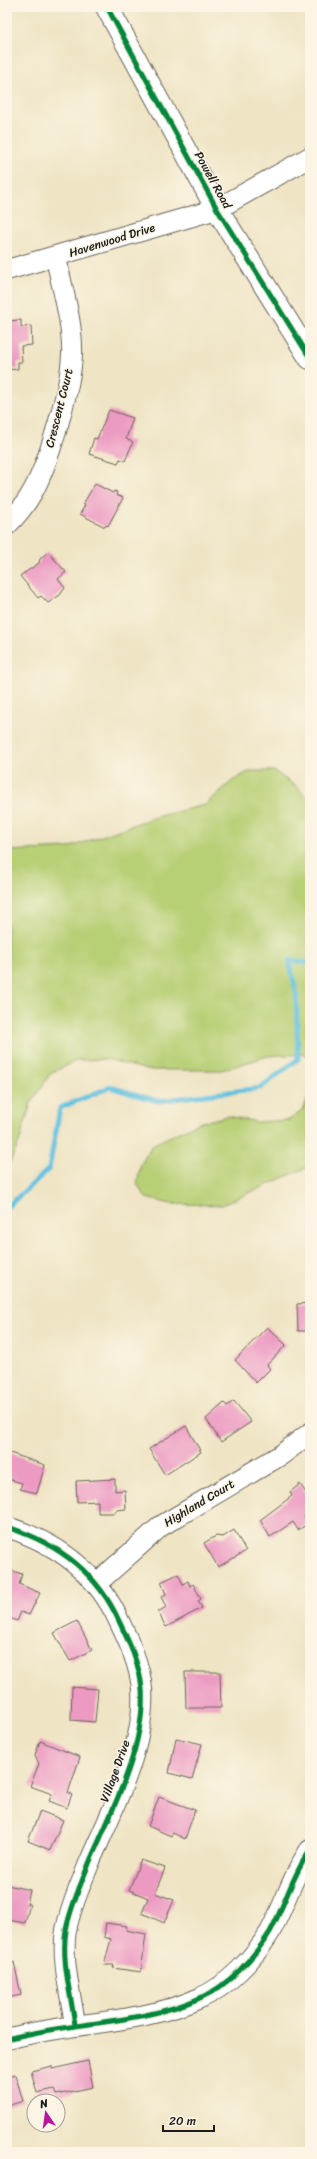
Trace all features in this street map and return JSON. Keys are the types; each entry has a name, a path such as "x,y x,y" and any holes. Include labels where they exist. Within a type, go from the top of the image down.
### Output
{"street":[{"name":"Powell Road","path":"107,7 217,209 310,358"},
{"name":"Havenwood Drive","path":"7,270 217,209 310,157"},
{"name":"Crescent Court","path":"7,525 26,503 42,470 69,382 72,354 71,330 56,257"},
{"name":"Highland Court","path":"96,1584 161,1526 280,1455 310,1433"},
{"name":"Village Drive","path":"7,1527 28,1534 53,1546 79,1565 96,1584 110,1602 132,1649 142,1688 141,1715 136,1745 108,1819 72,1904 66,1930 64,1951 75,2025"},
{"path":"7,2039 75,2025 164,2011 201,1998 227,1982 250,1958 270,1932 298,1867 310,1850"}],"green space":[{"path":"250,771 274,771 297,787 310,800 310,1060 305,1054 268,1056 222,1070 147,1070 107,1059 78,1060 50,1074 31,1103 19,1143 7,1168 7,851 68,848 155,817 205,805 232,781"},
{"path":"310,1093 310,1166 222,1205 171,1204 146,1198 137,1184 141,1164 152,1145 198,1123 228,1116 257,1122 289,1120 303,1110"}],"building":[{"path":"21,320 21,327 31,326 32,345 21,346 22,362 18,362 18,369 7,370 7,321"},
{"path":"109,410 133,418 126,439 133,442 125,461 120,459 118,463 89,454 94,438 97,439"},
{"path":"95,484 113,493 114,491 117,492 116,495 123,498 108,526 106,525 105,527 80,514 85,505 83,504"},
{"path":"48,552 66,572 58,579 65,588 60,595 48,603 41,596 38,598 20,576 39,563 40,559"},
{"path":"310,1303 310,1331 298,1331 297,1304"},
{"path":"267,1327 286,1345 267,1365 270,1369 256,1383 235,1360"},
{"path":"234,1401 251,1422 221,1442 206,1419 224,1403 227,1406"},
{"path":"186,1426 201,1452 165,1475 149,1449"},
{"path":"7,1452 45,1465 37,1493 20,1489 22,1483 7,1479"},
{"path":"115,1479 115,1491 125,1490 126,1509 116,1510 115,1513 98,1513 98,1501 77,1502 76,1481"},
{"path":"300,1484 310,1499 310,1512 304,1517 308,1524 298,1530 293,1522 270,1537 260,1520 292,1496 290,1492"},
{"path":"234,1530 246,1551 218,1567 204,1543 216,1536 223,1537"},
{"path":"7,1569 22,1574 19,1584 40,1593 29,1615 21,1612 17,1621 7,1617"},
{"path":"178,1574 183,1584 188,1581 190,1586 193,1584 201,1599 198,1601 202,1608 166,1627 158,1612 166,1607 161,1597 166,1594 161,1582"},
{"path":"77,1621 92,1650 70,1661 54,1633"},
{"path":"185,1672 220,1672 221,1708 186,1708"},
{"path":"72,1687 98,1689 95,1722 71,1720"},
{"path":"176,1738 202,1744 192,1779 169,1773"},
{"path":"40,1741 80,1757 68,1793 72,1794 67,1808 49,1801 52,1794 30,1786 39,1764 35,1755"},
{"path":"159,1797 195,1810 185,1839 173,1833 171,1836 148,1826"},
{"path":"40,1811 63,1820 50,1850 28,1841"},
{"path":"141,1860 165,1868 155,1893 174,1900 164,1923 142,1913 148,1898 129,1890"},
{"path":"7,1885 30,1890 27,1904 30,1904 25,1923 7,1920"},
{"path":"106,1923 127,1926 126,1930 146,1934 141,1972 113,1968 114,1965 104,1965 111,1939 104,1937"},
{"path":"14,1962 21,1995 7,1998 7,1964"},
{"path":"88,2061 93,2087 65,2093 55,2093 54,2089 37,2093 31,2071 52,2066 52,2069"},
{"path":"15,2074 23,2101 7,2106 7,2077"}],"waterway":[{"path":"7,1207 49,1169 60,1108 110,1087 158,1101 260,1088 298,1059 296,991 289,960 310,963"}],"cycle path":[{"path":"107,7 217,209 310,358"},
{"path":"7,1527 59,1551 87,1574 110,1604 119,1621 134,1654 141,1680 142,1710 139,1732 133,1755 126,1777 76,1895 66,1930 65,1954 67,1978 75,2025"},
{"path":"7,2039 30,2033 154,2013 178,2007 210,1993 240,1970 264,1942 275,1922 298,1870 310,1850"}]}
